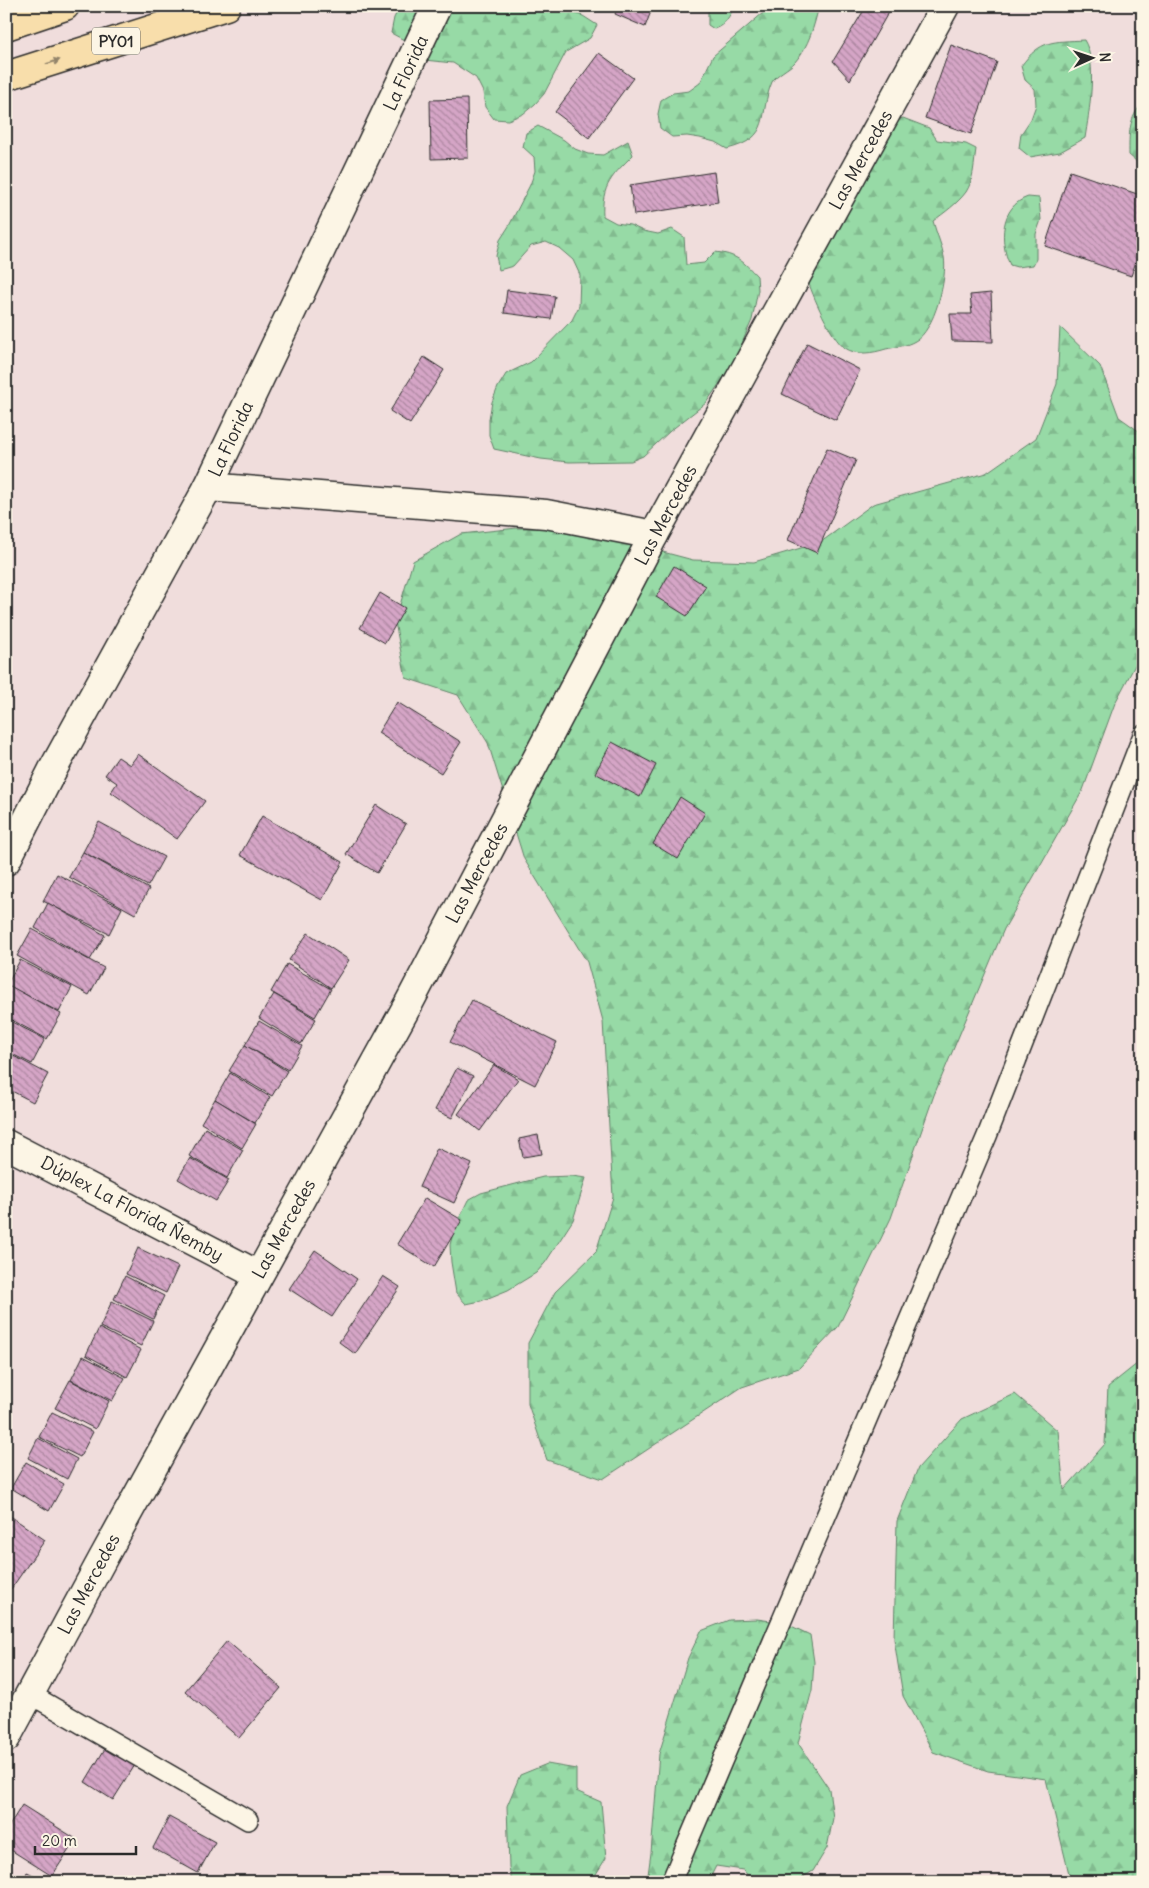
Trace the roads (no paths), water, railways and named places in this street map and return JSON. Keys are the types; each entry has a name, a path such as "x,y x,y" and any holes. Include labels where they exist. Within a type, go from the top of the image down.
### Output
{"highway":[{"path":"6,26 65,6"},
{"name":"PY01","path":"6,76 226,6"}],"street":[{"name":"La Florida","path":"6,861 52,771 208,487 437,6"},
{"name":"Las Mercedes","path":"6,1738 258,1275 410,1001 654,535 945,6"},
{"path":"208,487 546,514 654,535"},
{"name":"Dúplex La Florida Ñemby","path":"6,1144 258,1275"}],"lane":[{"path":"671,1882 987,1136 1143,735"},
{"path":"30,1694 248,1820"}]}
